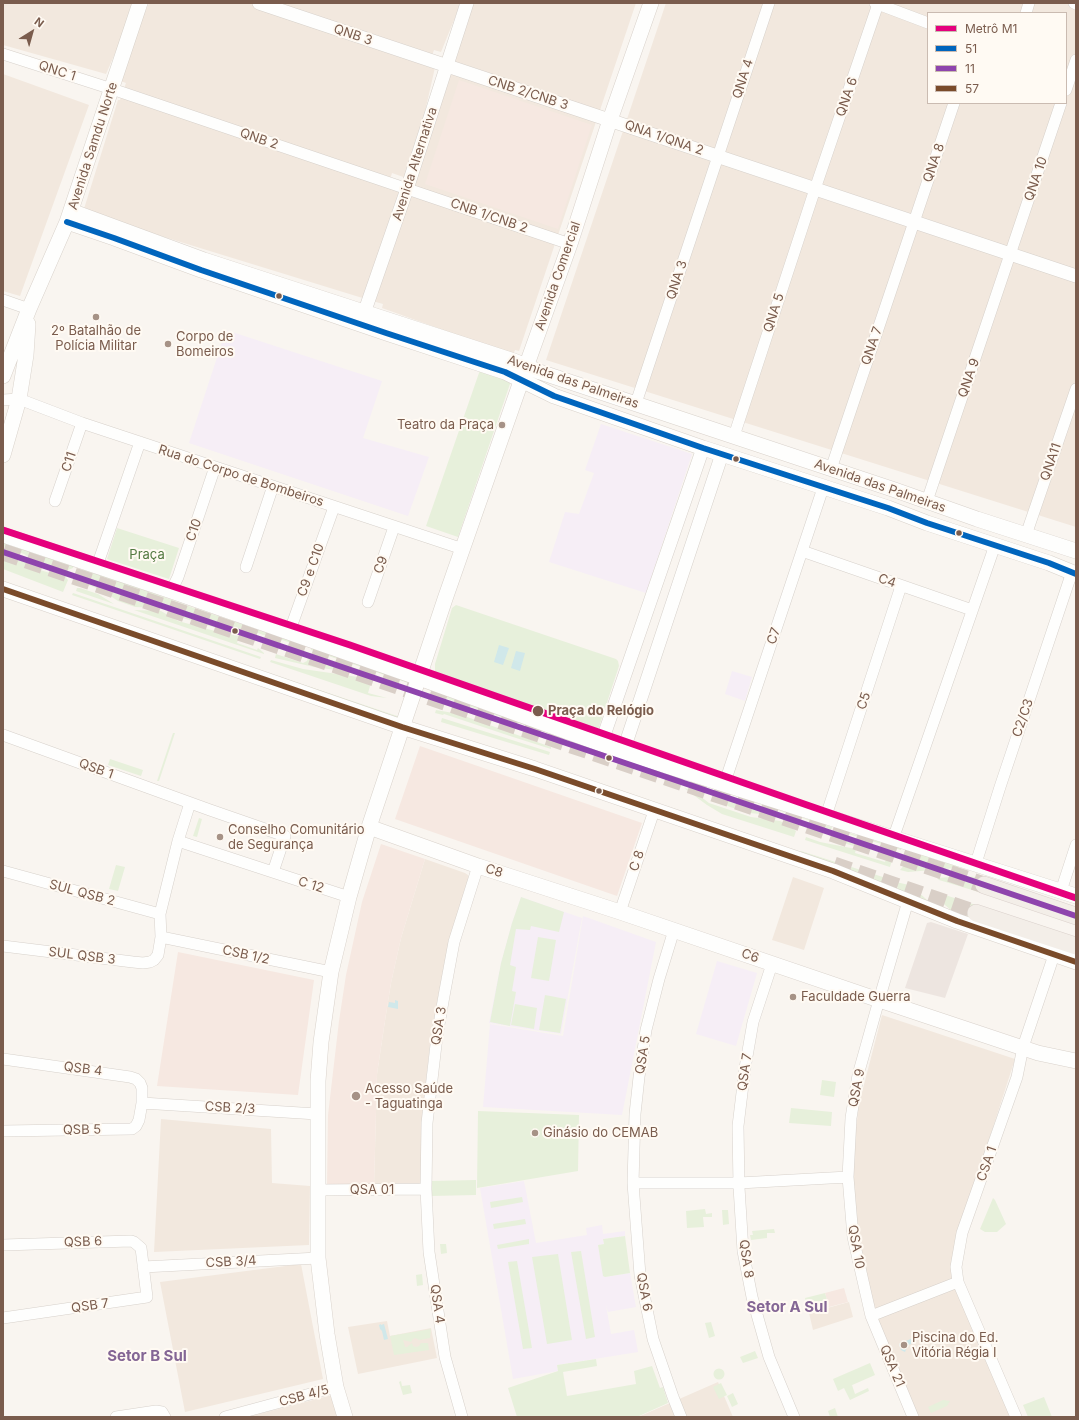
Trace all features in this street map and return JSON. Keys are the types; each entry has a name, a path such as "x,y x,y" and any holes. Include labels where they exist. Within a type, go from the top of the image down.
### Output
{"main road":[{"name":"Avenida Samdu Norte","path":"3,376 29,309 69,217 140,3"},
{"name":"Avenida Comercial","path":"418,682 570,244 610,120 651,3"},
{"name":"Avenida das Palmeiras","path":"69,217 114,238 203,265 362,318 514,361 524,374 549,394 703,448 888,508 1074,573"},
{"path":"3,455 19,399 26,355 29,309"},
{"name":"Avenida das Palmeiras","path":"524,374 608,394 636,403 1076,552"},
{"path":"603,413 601,407 602,402 608,394"},
{"path":"795,478 803,473 803,462 799,458"},
{"path":"888,508 884,501 884,496 889,491 896,490"},
{"path":"963,535 971,533 975,529 975,523 971,517"},
{"path":"4,535 171,591 289,633 418,682 623,752 1076,896"},
{"path":"1049,563 1046,558 1048,554 1076,552"},
{"path":"3,589 834,871 957,921 1076,962"},
{"path":"345,1417 336,1387 327,1334 318,1258 317,1114 320,1050 331,972 349,897 369,827 418,682"},
{"name":"C8","path":"369,827 478,866 620,912"},
{"path":"984,885 1076,916"},
{"name":"C6","path":"620,912 1023,1047"},
{"path":"976,913 1076,946"},
{"path":"1023,1047 1038,1053 1076,1061"}],"street":[{"name":"QNB 3","path":"259,3 447,66"},
{"name":"Avenida Alternativa","path":"362,318 407,189 467,3"},
{"name":"QNA 4","path":"718,156 769,3"},
{"path":"877,4 927,23"},
{"name":"QNA 6","path":"815,189 877,4"},
{"name":"QNC 1","path":"3,54 112,89"},
{"path":"1067,87 1076,60"},
{"name":"CNB 2/CNB 3","path":"447,66 610,120"},
{"name":"QNB 2","path":"112,89 407,189"},
{"name":"QNA 8","path":"913,222 954,104"},
{"name":"QNA 10","path":"1010,254 1062,104"},
{"name":"QNA 1/QNA 2","path":"610,120 1076,276"},
{"name":"QNA 3","path":"636,403 718,156"},
{"name":"CNB 1/CNB 2","path":"407,189 570,244"},
{"name":"QNA 5","path":"734,436 815,189"},
{"name":"QNA 7","path":"831,469 913,222"},
{"name":"QNA 9","path":"927,501 1010,254"},
{"path":"3,300 29,309"},
{"name":"QNA11","path":"1026,535 1076,389"},
{"path":"3,400 19,399"},
{"name":"Rua do Corpo de Bombeiros","path":"19,399 82,423 463,549"},
{"name":"C11","path":"55,501 82,423"},
{"path":"97,566 140,442"},
{"path":"601,744 703,448"},
{"path":"623,752 722,454"},
{"name":"C10","path":"171,591 178,577 215,467"},
{"path":"246,567 273,486"},
{"name":"C7","path":"724,785 823,488"},
{"name":"C9 e C10","path":"289,633 334,507"},
{"name":"C9","path":"368,602 394,527"},
{"path":"894,839 995,546"},
{"path":"668,549 678,557 684,559 688,557"},
{"name":"C4","path":"802,551 972,610"},
{"path":"660,572 672,570 676,571 679,574 680,579"},
{"name":"C2/C3","path":"976,863 1000,787 1074,573"},
{"name":"C5","path":"826,816 901,586"},
{"path":"630,660 651,667"},
{"name":"QSB 1","path":"3,735 285,836 273,872"},
{"path":"162,937 160,914 178,841 190,803"},
{"name":"C 8","path":"620,912 654,811"},
{"name":"C 12","path":"178,841 349,897"},
{"path":"1061,891 1076,845"},
{"name":"QSA 3","path":"426,1189 427,1123 436,1036 454,942 478,866"},
{"name":"SUL QSB 2","path":"3,871 160,914"},
{"name":"QSA 9","path":"848,1177 851,1118 858,1075 908,902"},
{"name":"QSA 5","path":"633,1183 635,1114 646,1030 658,979 674,930"},
{"name":"CSB 1/2","path":"162,937 331,972"},
{"name":"SUL QSB 3","path":"3,946 143,963 154,960 158,955 162,937"},
{"name":"CSA 1","path":"1016,1417 958,1282 956,1267 962,1233 1017,1077 1023,1047 1054,954"},
{"name":"QSA 7","path":"739,1182 738,1126 745,1068 753,1022 772,964"},
{"name":"QSB 4","path":"3,1059 130,1076 136,1079 142,1088 142,1103"},
{"name":"CSB 2/3","path":"142,1103 317,1114"},
{"name":"QSB 5","path":"3,1131 132,1129 136,1126 139,1120 142,1103"},
{"path":"633,1183 739,1182 848,1177"},
{"name":"QSA 10","path":"848,1177 853,1237 871,1316"},
{"name":"QSA 8","path":"739,1182 745,1258 752,1298 769,1357 794,1417"},
{"name":"QSA 6","path":"633,1183 640,1275 653,1339 681,1417"},
{"name":"QSA 01","path":"318,1190 426,1189"},
{"name":"QSA 4","path":"426,1189 429,1252 445,1357 462,1417"},
{"name":"QSB 6","path":"3,1245 131,1241 140,1248 143,1267"},
{"name":"CSB 3/4","path":"143,1267 318,1258"},
{"name":"QSB 7","path":"3,1318 146,1297 143,1267"},
{"path":"871,1316 958,1282"},
{"name":"QSA 21","path":"871,1316 913,1417"},
{"name":"CSB 4/5","path":"225,1417 336,1387"},
{"path":"116,1417 156,1411 162,1412 165,1417"}],"shaded area":[{"path":"3,3 137,3 106,74 3,45"},
{"path":"149,3 461,3 441,52 434,50 430,61 436,63 412,169 469,3 636,3 519,351 515,350 513,355 382,308 383,304 83,212 118,100 120,100 126,83 115,79","holes":["392,173 409,179 406,189 389,183"]},
{"path":"666,3 1076,3 1076,527 546,360"},
{"path":"3,74 89,105 20,296 3,291"},
{"path":"459,80 592,125 558,229 425,184"},
{"path":"226,330 382,381 363,438 429,457 408,516 189,443"},
{"path":"601,424 692,454 646,593 549,562 565,512 579,514 594,473 585,470"},
{"path":"732,671 752,677 745,701 725,694"},
{"path":"420,746 642,823 617,896 395,819"},
{"path":"381,844 425,859 401,938 386,1014 377,1074 374,1186 327,1187 328,1115 346,975 362,902"},
{"path":"425,859 465,873 469,878 449,940 431,1035 423,1108 421,1182 418,1185 374,1186 377,1074 386,1014 401,938"},
{"path":"793,877 824,888 804,950 772,940"},
{"path":"521,897 582,918 561,1034 489,1023 501,963"},
{"path":"583,916 656,942 622,1115 483,1107 490,1024 563,1036"},
{"path":"931,922 968,934 945,998 905,988 927,923"},
{"path":"178,952 314,980 298,1095 157,1086"},
{"path":"717,961 757,973 736,1046 696,1034"},
{"path":"882,1015 1015,1059 957,1239 955,1280 872,1313 854,1237 853,1153 859,1104"},
{"path":"161,1119 271,1129 272,1183 310,1186 309,1245 154,1252"},
{"path":"524,1181 536,1243 587,1235 586,1228 602,1225 603,1234 625,1231 625,1236 603,1239 604,1244 598,1245 605,1277 630,1273 636,1307 608,1312 606,1305 611,1334 634,1330 638,1352 557,1365 558,1371 513,1379 480,1188"},
{"path":"301,1264 323,1379 185,1412 160,1282"},
{"path":"956,1285 1012,1417 917,1417 875,1317"},
{"path":"844,1288 848,1302 829,1307 825,1293"},
{"path":"849,1302 853,1317 813,1330 809,1313"},
{"path":"387,1321 390,1336 431,1328 437,1358 358,1374 348,1327"},
{"path":"718,1382 733,1417 638,1417"},
{"path":"332,1395 339,1417 248,1417"}],"green space":[{"path":"480,370 511,381 458,537 426,526"},
{"name":"Praça","path":"117,528 179,548 169,579 107,559"},
{"path":"3,541 74,565 73,568 59,571 41,565 24,554 3,546"},
{"path":"3,552 23,559 40,570 57,575 64,575 68,580 63,592 3,569"},
{"path":"84,568 194,608 301,644 300,646 242,627 240,633 220,629 179,617 162,608 135,607 118,601 100,589 82,583 79,580"},
{"path":"77,588 98,594 114,604 76,591"},
{"path":"73,593 261,657 260,659 72,595"},
{"name":"Praça do Relógio","path":"456,605 616,659 619,666 597,730 594,732 590,731 446,682 438,675 435,671 435,664 452,608"},
{"path":"134,610 161,611 178,621 239,636 237,643 257,650 258,648 264,654"},
{"path":"311,648 411,682 411,684 311,650"},
{"path":"310,653 379,676 314,667 275,658 276,654 303,663 307,661"},
{"path":"271,660 303,669 372,679 368,693 387,698 371,696 270,662"},
{"path":"266,672 400,717 399,722 265,673"},
{"path":"443,695 555,733 554,735 442,697"},
{"path":"442,700 552,739 455,706 440,704"},
{"path":"436,710 459,714 551,747 551,749 444,714 435,713"},
{"path":"442,718 550,752 549,755 441,722"},
{"path":"173,733 175,733 159,781 157,781"},
{"path":"562,741 648,771 649,773 561,743"},
{"path":"110,759 143,770 141,776 108,765"},
{"path":"686,779 832,827 831,830 805,819"},
{"path":"684,788 692,790 709,803 751,817 780,821 796,831 794,837 722,814"},
{"path":"724,796 800,821 797,828 780,816 750,813 730,807 722,803"},
{"path":"199,818 202,819 197,837 193,836"},
{"path":"843,831 901,848 901,850 842,832"},
{"path":"841,836 859,840 858,847 839,842"},
{"path":"806,837 820,842 856,849 855,853 885,862 887,857 893,857 890,867 805,840"},
{"path":"801,851 886,878 884,883 888,889 799,855"},
{"path":"913,852 957,865 959,867 908,872 900,870 913,855"},
{"path":"116,865 125,867 118,891 109,889"},
{"path":"964,876 988,878 982,893 939,880 937,878"},
{"path":"896,882 909,885 937,909 898,891"},
{"path":"933,891 979,906 975,921 953,912 930,892"},
{"path":"521,897 564,912 559,932 531,926 530,930 516,929 510,965 516,967 512,991 516,992 510,1026 490,1022 501,963"},
{"path":"538,937 556,940 549,981 531,978"},
{"path":"545,995 566,999 560,1033 539,1030"},
{"path":"515,1004 537,1008 534,1029 511,1025"},
{"path":"822,1080 836,1082 834,1097 820,1095"},
{"path":"791,1108 832,1112 831,1126 789,1123"},
{"path":"478,1111 579,1115 578,1171 477,1188"},
{"path":"476,1180 476,1195 431,1196 430,1181"},
{"path":"522,1197 523,1202 491,1208 490,1202"},
{"path":"993,1198 1006,1224 997,1232 985,1232 980,1229"},
{"path":"705,1209 706,1214 712,1213 712,1217 703,1217 704,1227 687,1228 686,1211"},
{"path":"722,1210 728,1210 729,1224 723,1225"},
{"path":"525,1219 526,1224 494,1229 493,1224"},
{"path":"774,1229 775,1233 767,1233 767,1238 751,1240 750,1235 753,1235 752,1231"},
{"path":"625,1236 630,1273 605,1277 603,1276 598,1245 604,1244 603,1239"},
{"path":"529,1239 529,1244 498,1249 497,1245"},
{"path":"440,1244 446,1244 447,1253 441,1254"},
{"path":"581,1251 595,1337 586,1339 571,1252"},
{"path":"558,1254 572,1340 547,1344 532,1257"},
{"path":"517,1261 532,1348 523,1349 508,1262"},
{"path":"422,1274 423,1285 417,1286 416,1275"},
{"path":"825,1293 829,1307 809,1313 805,1298"},
{"path":"711,1322 715,1336 709,1338 705,1323"},
{"path":"431,1329 430,1338 420,1340 415,1338 411,1342 403,1340 405,1347 412,1343 413,1346 416,1347 421,1343 428,1343 429,1350 394,1355 390,1336"},
{"path":"755,1351 758,1358 743,1363 740,1357"},
{"path":"596,1359 597,1366 563,1372 567,1396 636,1384 634,1371 652,1366 660,1388 663,1387 668,1403 637,1417 517,1417 508,1388 558,1371 557,1365"},
{"path":"870,1363 875,1375 852,1385 855,1394 868,1388 869,1391 850,1400 844,1388 838,1391 833,1379"},
{"path":"719,1368 723,1370 725,1374 723,1378 719,1380 715,1378 713,1374 715,1370"},
{"path":"401,1381 402,1386 410,1385 412,1393 403,1395 399,1382"},
{"path":"721,1383 727,1395 719,1399 713,1387"},
{"path":"733,1393 738,1404 732,1407 727,1396"},
{"path":"1044,1397 1052,1417 1028,1417 1023,1405"},
{"path":"943,1400 950,1401 947,1406 931,1413 928,1407"},
{"path":"835,1408 838,1417 830,1417 828,1411"}],"water":[{"path":"499,645 509,648 503,665 494,662"},
{"path":"516,651 525,653 520,671 511,668"},
{"path":"395,1000 398,1001 398,1009 388,1007 389,1002 395,1003"},
{"path":"384,1324 388,1339 384,1340 379,1325"},
{"name":"Piscina do Ed. Vitória Régia I","path":"913,1338 911,1344 908,1345 905,1352 901,1350 899,1344"}],"tunnel":[{"path":"3,552 984,885"},
{"path":"834,865 976,913"}],"metro line":[{"name":"M1","path":"3,530 350,645 1076,898"}],"transit line":[{"name":"51","path":"67,222 201,270 505,372 554,396 703,448 888,508 927,523 1049,563 1076,574"},
{"name":"11","path":"3,552 1076,916"},
{"name":"57","path":"3,589 402,727 535,769 833,871 957,921 1076,962"}],"place":[{"name":"2º Batalhão de Polícia Militar","path":"96,317"},
{"name":"Corpo de Bomeiros","path":"168,344"},
{"name":"Teatro da Praça","path":"502,425"},
{"name":"Praça do Relógio","path":"538,711"},
{"name":"Conselho Comunitário de Segurança","path":"220,837"},
{"name":"Faculdade Guerra","path":"793,997"},
{"name":"Acesso Saúde - Taguatinga","path":"356,1096"},
{"name":"Ginásio do CEMAB","path":"535,1133"},
{"name":"Piscina do Ed. Vitória Régia I","path":"904,1345"}],"district":[{"name":"Setor A Sul","path":"787,1307"},
{"name":"Setor B Sul","path":"147,1356"}]}
